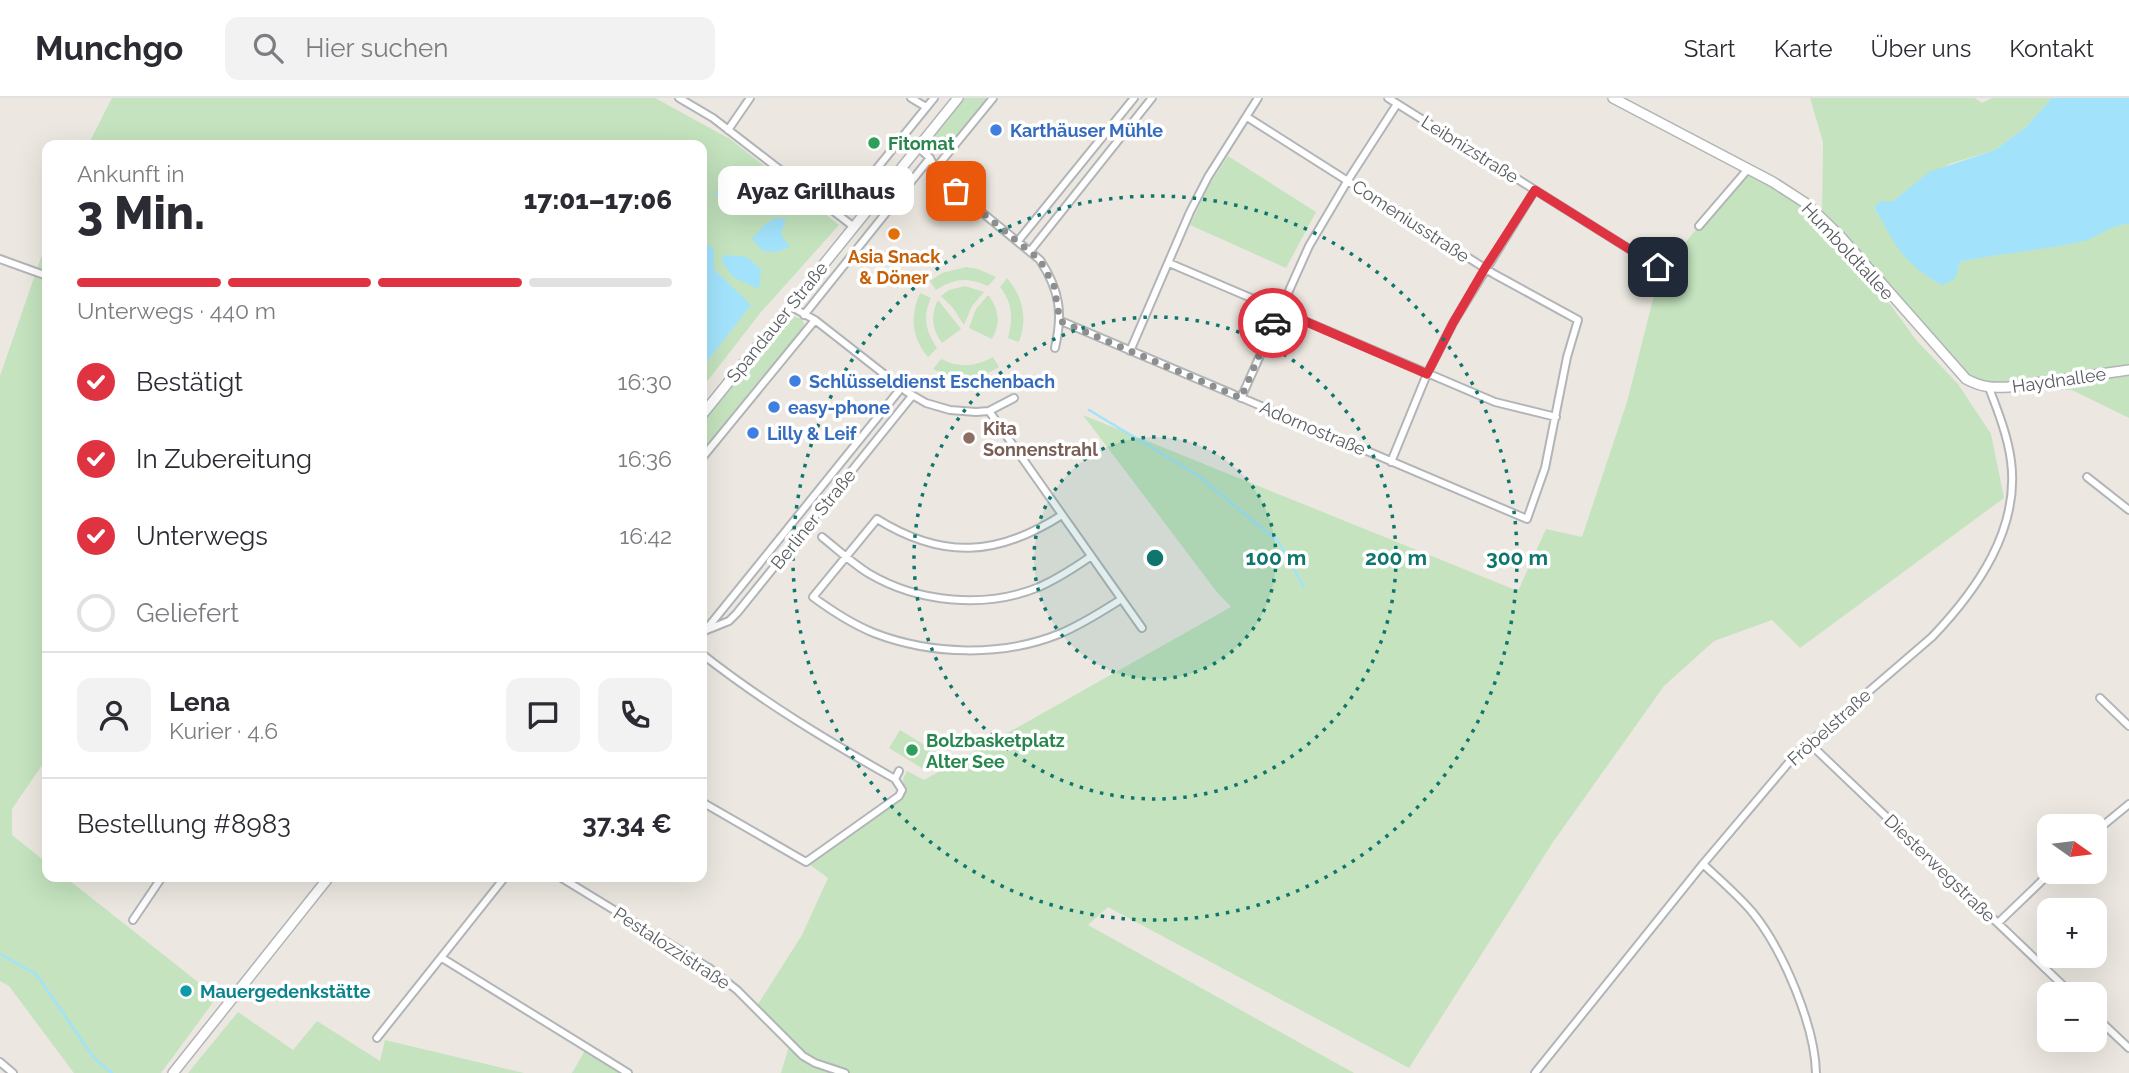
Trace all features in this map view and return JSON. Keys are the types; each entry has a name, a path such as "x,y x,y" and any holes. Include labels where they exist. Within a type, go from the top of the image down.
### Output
{"main road":[{"name":"Spandauer Straße","path":"707,409 958,98"},
{"name":"Humboldtallee","path":"1613,98 1748,169 1807,204 1839,236 1966,379 1989,388"},
{"name":"Haydnallee","path":"1989,388 2129,370"},
{"path":"173,1073 325,882"}],"street":[{"path":"678,98 713,118 854,227"},
{"path":"728,130 750,98"},
{"path":"911,98 926,107"},
{"path":"839,215 934,98"},
{"path":"935,169 993,98"},
{"path":"1018,240 1134,98"},
{"path":"1031,250 1152,98"},
{"path":"1130,351 1190,212 1258,98"},
{"name":"Leibnizstraße","path":"1388,98 1658,267"},
{"path":"1241,398 1309,246 1397,104"},
{"name":"Comeniusstraße","path":"1247,117 1485,268 1578,320 1567,357 1556,417"},
{"path":"918,147 930,159 940,178 1040,260 1054,286 1060,321 1055,348"},
{"name":"Spandauer Straße","path":"804,314 930,159"},
{"path":"1699,226 1748,169"},
{"path":"1391,462 1427,374 1453,323 1535,190"},
{"path":"0,259 42,274"},
{"path":"1169,263 1427,374 1511,407 1556,417"},
{"path":"790,306 815,320 912,396 926,403 950,410 976,412 989,411 1014,398"},
{"name":"Spandauer Straße","path":"707,452 815,320"},
{"name":"Adornostraße","path":"1060,321 1527,519 1545,468 1556,417"},
{"name":"Berliner Straße","path":"707,628 902,387"},
{"name":"Fröbelstraße","path":"1535,1073 1792,758 1932,637 1948,620 1989,563 2005,525 2012,490 2011,460 1989,388"},
{"name":"Berliner Straße","path":"707,631 729,621 737,613 912,396"},
{"path":"989,411 1142,628"},
{"path":"2087,477 2129,510"},
{"path":"1062,515 1019,539 965,549 918,540 877,519 813,597 872,632 935,648 959,650 998,649 1041,640 1060,633 1120,600"},
{"path":"822,537 868,573 906,590 937,597 977,600 1040,587 1090,557"},
{"path":"707,658 765,702 895,779 902,790 899,796 806,862 707,805"},
{"path":"2100,698 2129,726"},
{"name":"Diesterwegstraße","path":"1808,742 2059,982"},
{"path":"895,779 900,771"},
{"path":"2107,822 2129,804"},
{"path":"1703,864 1753,913 1784,964 1804,1014 1816,1073"},
{"path":"133,920 159,882"},
{"path":"377,1038 501,882"},
{"name":"Pestalozzistraße","path":"568,882 709,968 737,990 803,1056 845,1073"},
{"path":"1998,923 2039,884"},
{"path":"442,958 628,1073"},
{"path":"2107,1027 2129,1048"},
{"path":"0,1062 13,1073"}],"green space":[{"path":"112,98 655,98 730,139 839,225 761,312 707,382 707,361 750,305 714,269 714,250 707,244 707,140 91,140"},
{"path":"964,98 987,98 943,152 931,153 929,146 932,138"},
{"path":"1810,98 1975,98 1982,103 1992,98 2052,98 2025,128 1995,150 1949,164 1892,202 1874,209 1883,219 1899,250 1960,262 1993,254 2086,240 2115,225 2129,224 2129,418 2072,390 1989,388 1976,385 1847,246 1917,341 1958,384 1991,434 2004,498 1800,648 1772,620 1714,641 1664,686 1553,842 1409,1068 1108,907 1088,925 1354,1073 781,1073 790,1043 755,1009 802,935 828,878 806,862 905,794 903,779 907,771 924,780 1231,607 1216,591 1083,415 1518,591 1546,529 1582,537 1627,402 1660,272 1748,169 1822,218 1823,142"},
{"path":"1228,156 1316,212 1286,268 1190,225 1210,184"},
{"path":"42,254 42,765 12,809 12,835 42,859 42,882 71,882 217,997 161,1073 74,1073 9,986 0,981 0,376"},
{"path":"966,267 996,277 988,286 962,280 936,290 930,281 942,273"},
{"path":"1007,278 1017,293 1022,308 1023,325 1019,342 1008,338 1011,311 1000,287"},
{"path":"965,286 984,292 972,306 964,325 941,296 949,290"},
{"path":"920,293 931,298 926,324 937,348 928,357 918,342 914,326"},
{"path":"988,295 998,316 992,339 969,328 976,309"},
{"path":"938,300 961,329 942,343 933,322"},
{"path":"789,315 802,319 805,327 707,446 707,418"},
{"path":"993,357 999,367 975,377 958,377 933,369 941,359 967,365"},
{"name":"Bolzbasketplatz Alter See","path":"900,730 936,752 925,770 889,748"},
{"path":"238,1012 293,1050 317,1021 380,1061 385,1040 524,1073 188,1073"},
{"path":"587,1047 628,1073 572,1073"}],"water":[{"path":"2052,98 2129,98 2129,224 2116,226 2084,241 1960,262 1955,279 1942,285 1924,274 1900,251 1874,208 1880,201 1892,202 1929,172 1995,150 2025,128"},
{"path":"737,170 743,171 741,177 747,181 744,198 729,202 715,195 727,176"},
{"path":"775,218 786,218 781,235 790,247 777,252 763,251 752,239 764,225"},
{"path":"707,244 714,249 714,269 751,305 707,362"},
{"path":"725,255 747,257 761,270 759,289 733,277 721,260"}],"waterway":[{"path":"1089,410 1196,474 1279,542 1304,587"},
{"path":"0,954 36,974 94,1058 112,1073"}],"way so far":[{"path":"956,191 1040,260 1054,286 1060,321 1241,398 1273,323"}],"place":[{"name":"Karthäuser Mühle","path":"996,130"},
{"name":"Fitomat","path":"874,143"},
{"name":"Ayaz Grillhaus","path":"956,191"},
{"name":"Asia Snack & Döner","path":"894,234"},
{"name":"Schlüsseldienst Eschenbach","path":"795,381"},
{"name":"easy-phone","path":"774,407"},
{"name":"Lilly & Leif","path":"753,433"},
{"name":"Kita Sonnenstrahl","path":"969,438"},
{"name":"Bolzbasketplatz Alter See","path":"912,750"},
{"name":"Mauergedenkstätte","path":"186,991"}],"route":[{"path":"1273,323 1279,310 1427,374 1485,268 1535,190 1658,267"}]}
